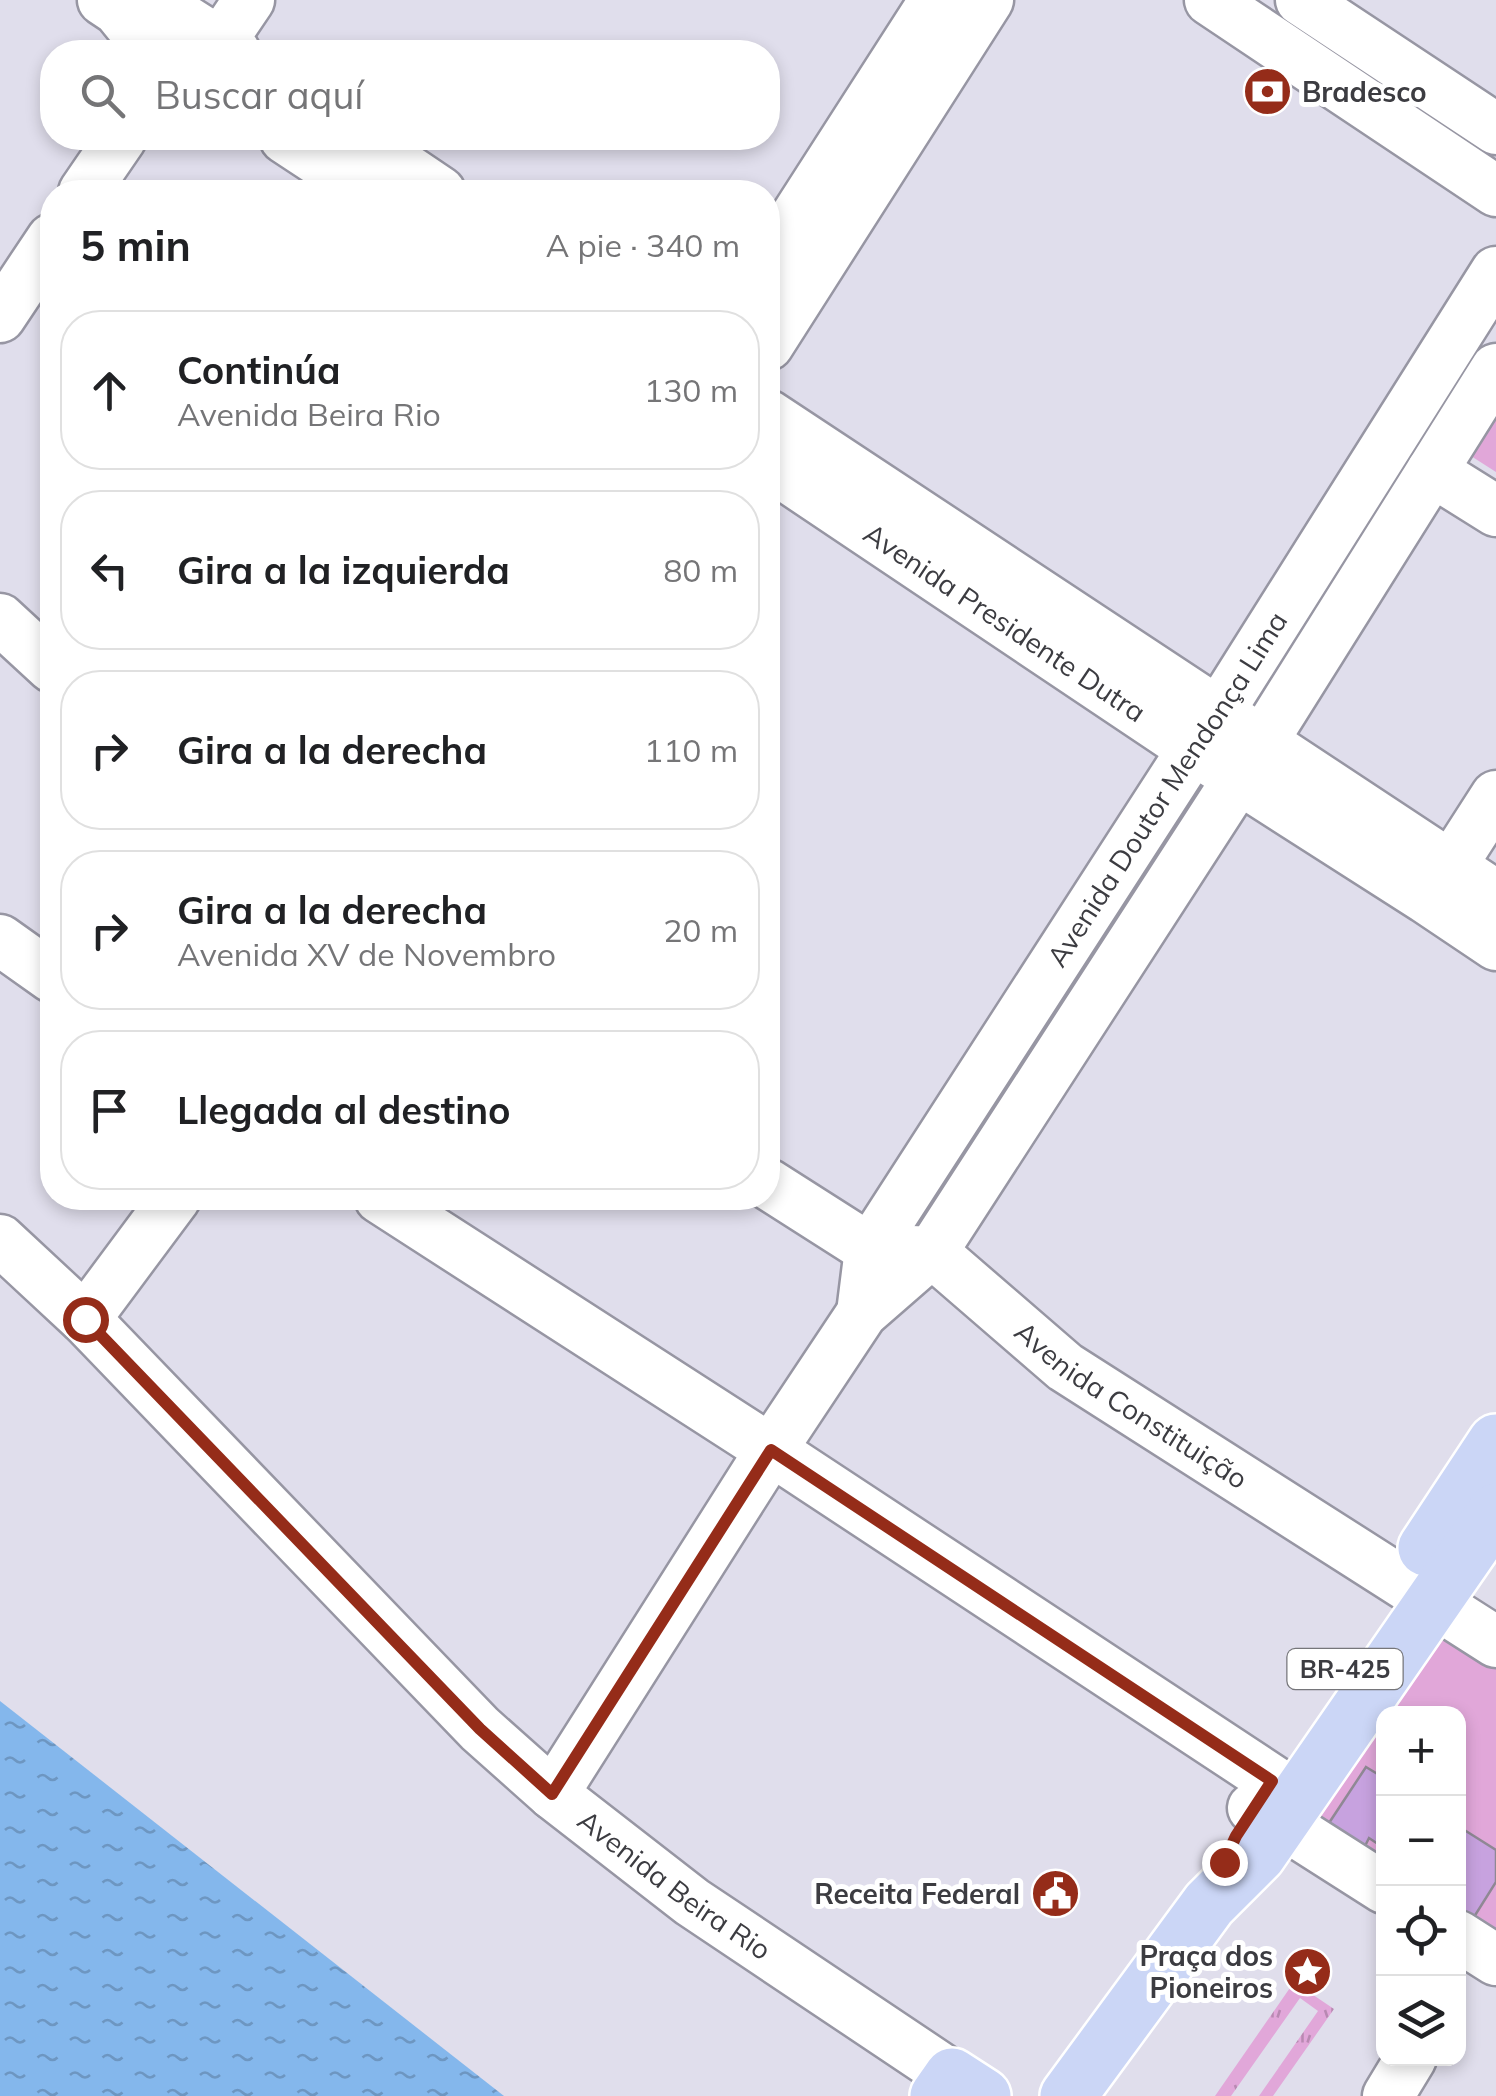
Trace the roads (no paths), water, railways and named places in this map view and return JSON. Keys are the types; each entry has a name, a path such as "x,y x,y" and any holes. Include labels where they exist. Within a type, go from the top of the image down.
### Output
{"main road":[{"name":"BR-425","path":"1068,2096 1209,1904 1258,1855 1277,1802 1418,1592 1496,1442"},
{"name":"BR-425","path":"1418,1592 1496,1511"}],"street":[{"path":"228,40 249,0"},
{"path":"780,241 935,0"},
{"path":"780,325 988,0"},
{"path":"1210,0 1496,191"},
{"path":"1301,0 1496,129"},
{"path":"110,5 161,34"},
{"path":"92,180 113,150"},
{"path":"303,150 349,180"},
{"path":"378,150 422,180"},
{"path":"0,317 40,257"},
{"name":"Avenida Doutor Mendonça Lima","path":"862,1312 870,1249 1206,731 1496,272"},
{"name":"Avenida Doutor Mendonça Lima","path":"552,1794 862,1312 932,1252 1496,370"},
{"name":"Avenida Presidente Dutra","path":"780,424 1206,731"},
{"path":"1432,470 1496,511"},
{"name":"Avenida Presidente Dutra","path":"780,471 1206,731 1438,882 1496,945"},
{"path":"0,619 40,656"},
{"path":"1438,882 1496,796"},
{"name":"Avenida Presidente Dutra","path":"1438,882 1496,896"},
{"path":"0,940 40,968"},
{"path":"780,1192 870,1249 932,1252"},
{"path":"85,1319 166,1210"},
{"path":"399,1210 771,1450 1277,1802 1382,1886"},
{"name":"Avenida Beira Rio","path":"0,1240 85,1319 480,1729 552,1794 692,1902 958,2089"},
{"name":"Avenida Constituição","path":"932,1252 1065,1367 1496,1642"},
{"path":"1388,2096 1407,2066"}],"water":[{"path":"0,1701 504,2096 0,2096"}],"place":[{"name":"Bradesco","path":"1267,92"},
{"name":"Receita Federal","path":"1055,1894"},
{"name":"Praça dos Pioneiros","path":"1308,1972"}]}
